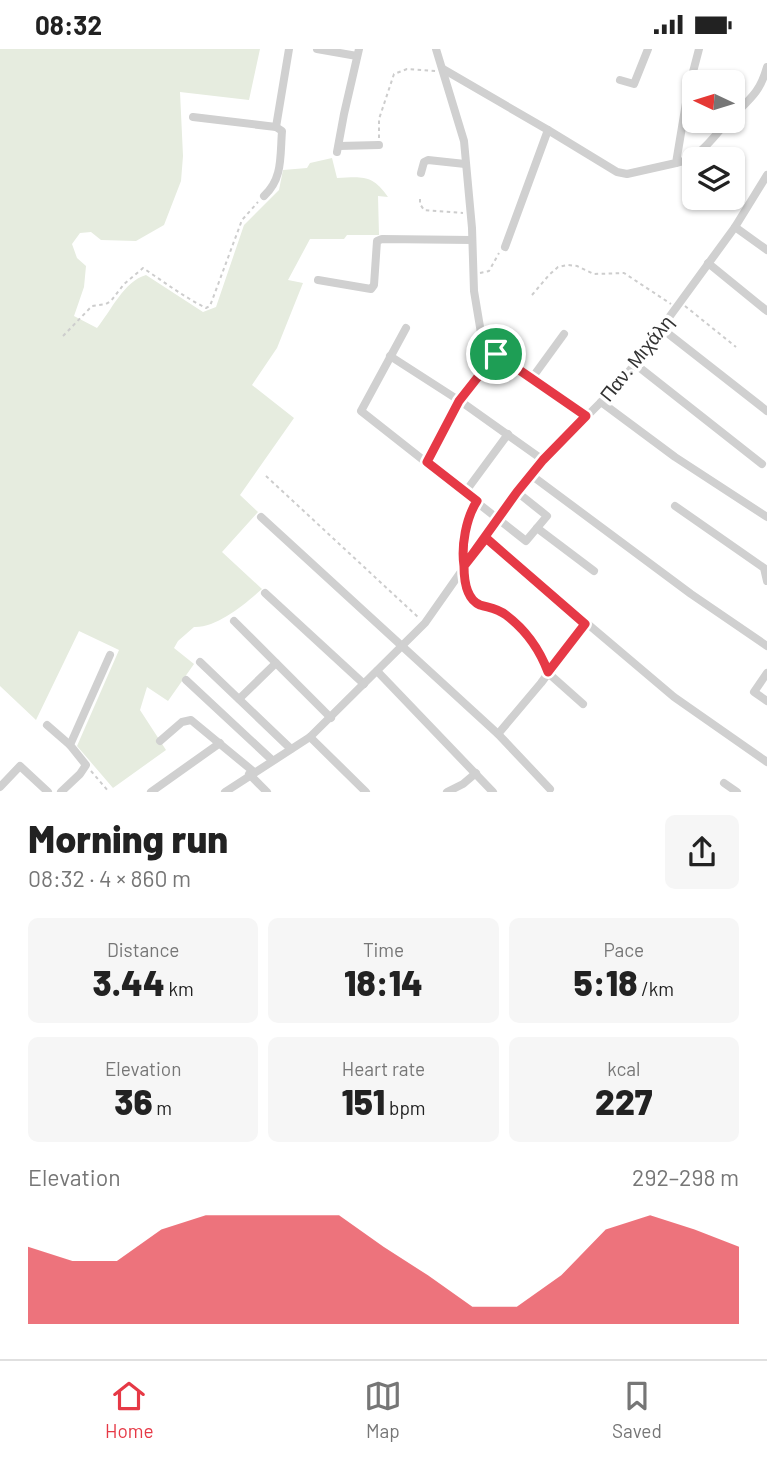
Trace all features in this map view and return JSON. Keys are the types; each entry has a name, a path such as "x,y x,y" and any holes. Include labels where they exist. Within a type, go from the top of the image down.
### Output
{"street":[{"path":"276,127 289,49"},
{"path":"317,49 358,53 338,149 379,145"},
{"path":"436,49 459,120 471,213 478,324 484,340 496,354 586,416"},
{"path":"620,80 634,84 648,49"},
{"path":"676,163 688,91 699,49"},
{"path":"746,104 761,87 767,67"},
{"path":"444,70 617,172 627,174 685,162 716,133"},
{"path":"193,117 276,127 282,131 275,186 264,196"},
{"path":"505,247 548,130"},
{"path":"421,173 424,162 428,160 466,164"},
{"name":"Παν. Μιχάλη","path":"225,792 310,737 425,623 517,492 543,460 635,364 735,227 767,174"},
{"path":"735,227 767,250"},
{"path":"318,281 371,289 374,285 377,241 382,239 472,240"},
{"path":"708,263 767,311"},
{"path":"407,328 361,411 466,491 526,541 547,516 517,492"},
{"path":"661,328 767,411"},
{"path":"532,378 564,334"},
{"path":"427,462 459,401 496,354"},
{"path":"390,356 543,460"},
{"path":"635,364 762,464"},
{"path":"601,402 675,457 767,517"},
{"path":"466,491 508,434"},
{"path":"531,475 691,594 767,646"},
{"path":"674,506 764,568 767,581"},
{"path":"261,516 498,734 550,789"},
{"path":"537,528 594,571"},
{"path":"486,538 585,624 698,715 767,762"},
{"path":"265,593 364,684"},
{"path":"234,621 331,718"},
{"path":"498,734 585,624"},
{"path":"70,745 110,655"},
{"path":"200,661 291,749"},
{"path":"239,699 276,663"},
{"path":"377,671 493,792"},
{"path":"548,672 583,704"},
{"path":"767,673 754,692 767,701"},
{"path":"186,680 272,760"},
{"path":"160,740 186,719 191,720 220,743 267,792"},
{"path":"47,725 70,745 86,765 61,792"},
{"path":"310,737 366,792"},
{"path":"151,792 220,743"},
{"path":"0,787 20,766 48,792"},
{"path":"447,792 476,773"},
{"path":"724,783 737,792"}],"path":[{"path":"379,145 379,119 394,74 407,69 444,70"},
{"path":"63,336 92,306 111,301 124,283 143,268 200,305 206,308 210,306 242,220 264,196"},
{"path":"420,199 424,210 471,213"},
{"path":"473,272 489,271 500,250 505,247"},
{"path":"531,295 558,267 577,266 594,274 624,273 678,305 736,347"},
{"path":"266,476 425,623"},
{"path":"477,501 468,521 462,553 464,578 469,595 478,604 494,607 505,614 524,631 540,652 548,672"},
{"path":"86,765 109,792"}],"shaded area":[{"path":"0,49 260,49 249,100 180,92 183,156 181,181 164,225 136,241 101,240 91,232 80,233 72,244 77,258 86,266 84,287 74,316 97,328 131,283 146,275 203,312 216,307 244,225 279,190 283,170 307,168 310,163 332,158 337,178 366,179 377,184 388,197 378,196 379,235 310,239 288,280 303,283 277,348 252,385 294,418 240,495 258,512 222,552 262,589 230,614 212,624 194,627 178,641 174,648 194,664 168,701 147,687 140,710 166,750 113,788 77,746 119,650 79,631 36,720 0,686"}],"route":[{"path":"496,354 459,401 427,462 477,501 468,521 462,553 464,566 486,538 585,624 548,672 540,652 524,631 505,614 494,607 478,604 469,595 464,566 543,460 586,416 496,354"}]}
